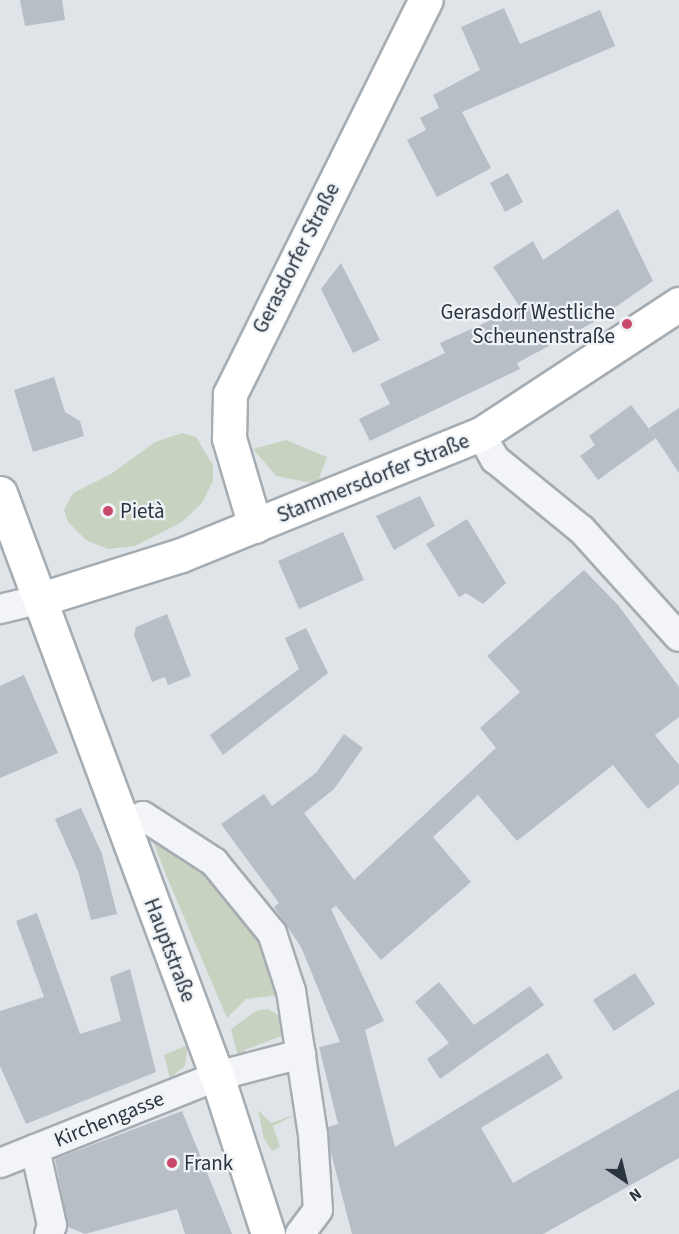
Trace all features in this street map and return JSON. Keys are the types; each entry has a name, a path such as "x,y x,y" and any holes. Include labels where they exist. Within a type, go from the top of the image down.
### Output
{"main road":[{"name":"Gerasdorfer Straße","path":"255,526 229,438 230,394 426,0"},
{"name":"Stammersdorfer Straße","path":"41,599 90,587 255,526 481,434 679,304"},
{"name":"Hauptstraße","path":"0,494 41,599 121,824 217,1076 268,1234"}],"street":[{"path":"481,434 495,459 582,530 679,637"},
{"path":"0,609 41,599"},
{"path":"121,824 143,816 214,862 272,933 291,991 301,1054 318,1210 300,1234"},
{"path":"217,1076 301,1054"},
{"name":"Kirchengasse","path":"0,1163 217,1076"},
{"path":"35,1149 52,1225 49,1234"}],"green space":[{"path":"182,433 196,437 213,465 213,481 202,503 182,522 135,546 108,549 86,540 68,522 64,510 73,493 111,474 155,442"},
{"path":"286,440 327,457 317,484 276,476 253,449"},
{"path":"157,840 182,852 236,905 263,942 279,995 246,999 227,1018 166,875 154,843"},
{"path":"268,1009 286,1020 286,1034 245,1050 250,1073 243,1075 231,1029 256,1011"},
{"path":"188,1045 185,1066 170,1078 164,1055"},
{"path":"258,1110 271,1123 299,1113 273,1126 280,1147 272,1151 264,1139"}],"building":[{"path":"20,0 62,0 65,20 25,26"},
{"path":"504,8 520,44 600,10 615,46 462,112 491,168 437,197 407,140 426,130 420,118 439,108 433,95 480,70 461,27"},
{"path":"508,173 523,202 505,212 490,183"},
{"path":"618,209 653,281 594,322 517,363 520,369 370,441 359,419 390,404 380,384 445,353 440,343 520,307 493,267 533,241 543,260"},
{"path":"341,263 380,340 353,353 321,289"},
{"path":"54,377 65,412 80,421 84,436 33,452 14,390"},
{"path":"631,405 656,438 598,480 580,456 595,445 589,436"},
{"path":"679,408 679,473 649,428"},
{"path":"420,496 435,526 394,550 376,516"},
{"path":"467,519 506,583 483,604 466,593 459,597 426,544"},
{"path":"343,532 364,580 299,609 278,561"},
{"path":"584,570 618,605 679,687 679,717 655,735 679,765 679,784 648,809 613,765 517,841 478,795 433,837 471,882 381,960 336,906 331,909 384,1021 365,1030 395,1147 548,1053 563,1078 481,1128 513,1183 679,1089 679,1158 543,1234 352,1234 330,1149 328,1127 338,1124 319,1047 340,1042 301,947 274,907 279,903 221,824 264,794 272,806 316,773 344,734 363,748 334,789 304,813 354,880 496,748 480,728 520,692 487,656"},
{"path":"167,614 191,676 168,685 165,677 152,682 134,635 136,627"},
{"path":"306,628 328,673 223,755 210,735 299,669 285,638"},
{"path":"24,675 58,753 0,778 0,686"},
{"path":"81,808 102,854 117,914 91,920 78,871 55,819"},
{"path":"37,913 80,1034 121,1021 110,977 130,969 156,1072 26,1124 0,1066 0,1011 44,997 16,921"},
{"path":"635,973 655,1004 614,1031 593,1000"},
{"path":"439,982 474,1025 530,986 544,1005 440,1079 427,1059 449,1043 415,1002"},
{"path":"182,1111 232,1234 185,1234 177,1209 85,1234 68,1227 55,1159"}],"place":[{"name":"Gerasdorf Westliche Scheunenstraße","path":"627,324"},
{"name":"Pietà","path":"108,511"},
{"name":"Frank","path":"172,1163"}]}
